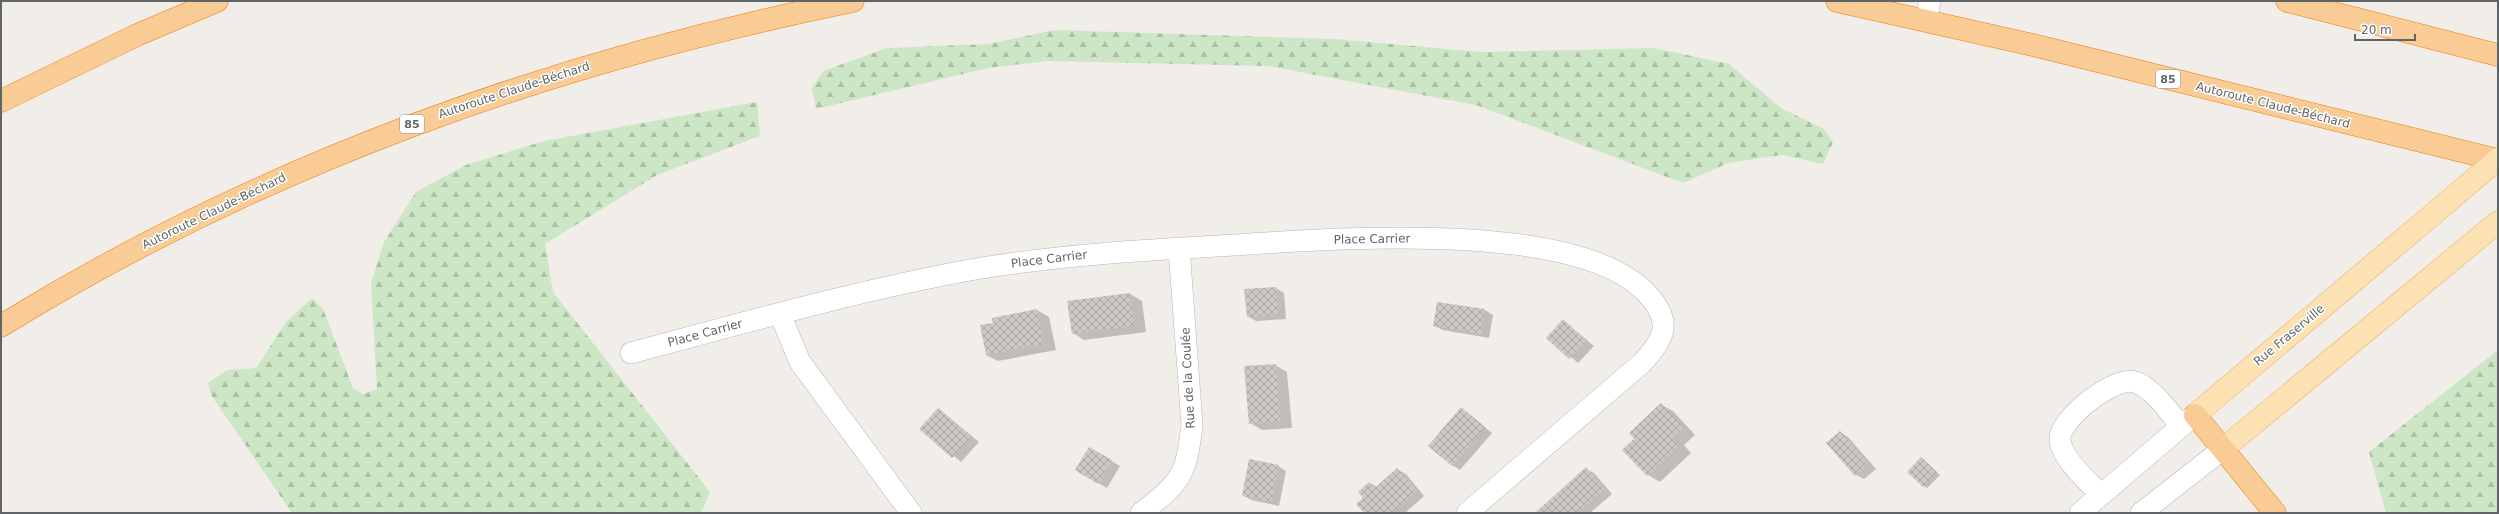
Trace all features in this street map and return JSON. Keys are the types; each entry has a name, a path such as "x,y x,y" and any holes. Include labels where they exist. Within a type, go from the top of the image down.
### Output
{"highway":[{"path":"1,101 137,35 217,1"},
{"name":"Autoroute Claude-Béchard","path":"1,326 86,276 185,223 280,178 384,135 493,95 592,65 706,34 852,1"},
{"name":"Autoroute Claude-Béchard","path":"1837,1 1928,10 2295,111 2498,159"},
{"path":"2287,1 2498,55"},
{"path":"2432,38 2498,52"},
{"path":"2295,111 2498,171"},
{"path":"2188,420 2224,449 2275,513"}],"main road":[{"name":"Rue Fraserville","path":"2188,420 2498,159"},
{"path":"2224,449 2494,226"}],"street":[{"name":"Place Carrier","path":"631,353 898,285 971,270 1034,260 1107,252 1313,240 1482,240 1550,249 1578,256 1614,271 1633,281 1644,290 1653,301 1664,323 1660,342 1653,351 1467,513"},
{"name":"Rue de la Coulée","path":"1141,513 1178,481 1187,465 1190,446 1192,425 1180,248"},
{"path":"780,314 800,362 911,513"},
{"path":"2100,494 2068,457 2061,443 2060,434 2065,422 2112,386 2124,380 2135,382 2145,388 2188,420"},
{"name":"Rue Fraserville","path":"2080,513 2100,494 2188,420"},
{"path":"2141,513 2224,449"}],"green space":[{"path":"1055,30 1335,39 1482,52 1654,48 1729,64 1781,108 1824,129 1833,142 1823,164 1782,155 1728,163 1683,183 1476,105 1268,66 1048,61 988,68 816,109 812,88 823,71 887,48 989,44"},
{"path":"757,102 760,136 657,175 545,244 553,292 710,492 701,513 292,513 211,395 208,383 227,370 256,368 287,321 312,298 323,309 353,388 363,394 377,389 371,283 384,242 416,192 466,165 544,141"},
{"path":"2498,350 2498,513 2386,513 2369,452"}],"building":[{"path":"1276,287 1278,315 1247,317 1244,289"},
{"path":"1130,293 1134,326 1072,334 1067,301"},
{"path":"1437,302 1485,309 1481,334 1433,326"},
{"path":"1037,309 1044,344 986,355 980,325 993,323 992,318"},
{"path":"1563,319 1586,341 1569,359 1546,338"},
{"path":"1276,364 1280,421 1249,424 1244,366"},
{"path":"1661,403 1684,427 1672,438 1679,446 1647,476 1622,450 1634,439 1629,433"},
{"path":"1461,407 1485,427 1452,466 1428,446"},
{"path":"938,408 971,437 952,458 919,429"},
{"path":"1840,431 1868,464 1855,476 1826,443"},
{"path":"1089,447 1112,460 1098,484 1075,470"},
{"path":"1921,457 1937,472 1923,487 1907,472"},
{"path":"1249,459 1279,465 1271,502 1242,496"},
{"path":"1586,467 1605,489 1577,513 1535,513"},
{"path":"1397,468 1417,491 1391,513 1364,513 1356,504 1363,498 1358,492 1369,482 1375,488"}]}
